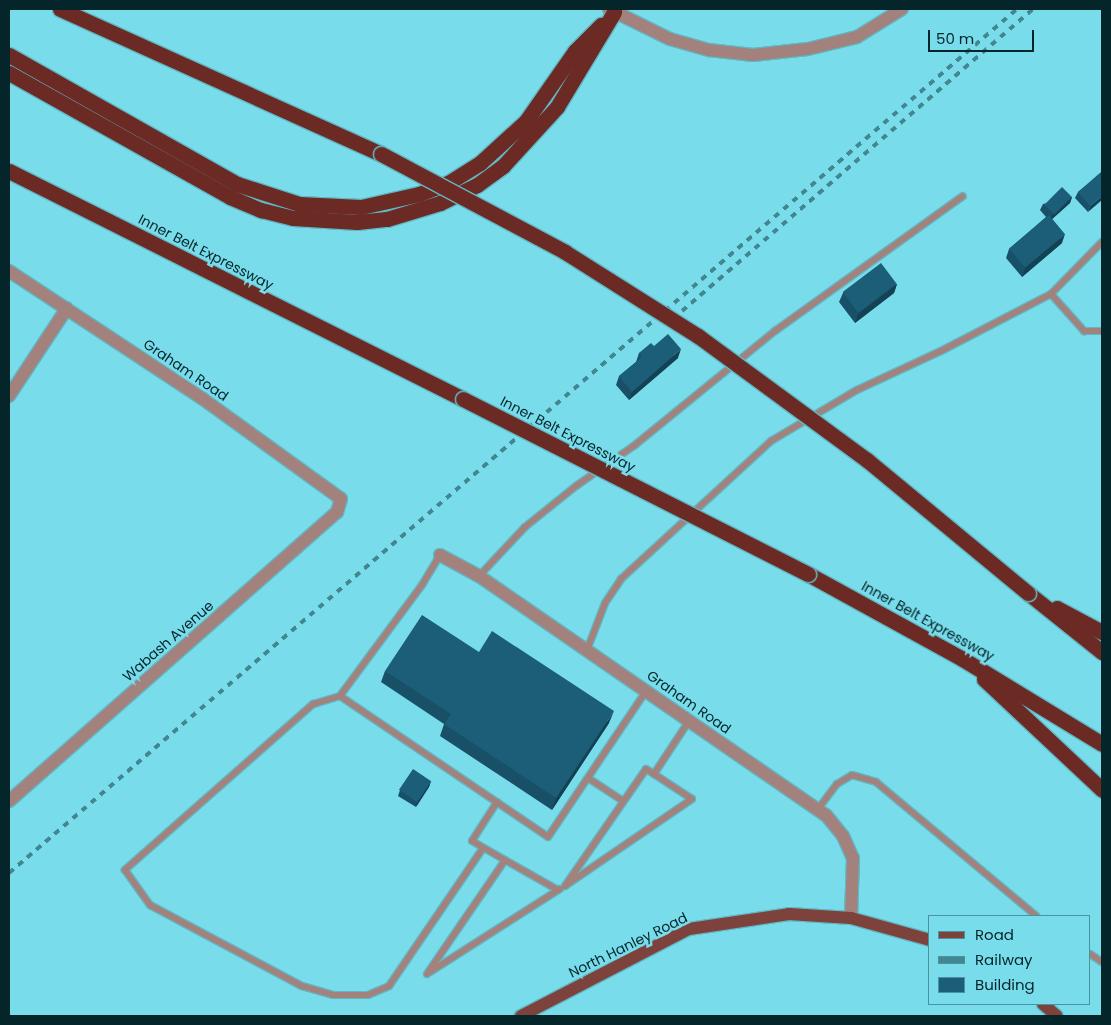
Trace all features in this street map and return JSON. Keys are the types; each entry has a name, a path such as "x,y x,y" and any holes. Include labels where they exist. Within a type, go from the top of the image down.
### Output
{"highway":[{"path":"60,9 381,154 526,230 698,336 854,449 1102,652"},
{"path":"68,9 85,20"},
{"path":"9,56 236,184 299,204 361,206 420,194 448,183 480,164 526,121 575,51 614,10"},
{"path":"9,73 230,197 261,210 293,218 357,222 387,218 440,203 477,186 503,166 557,107 614,10"},
{"name":"Inner Belt Expressway","path":"9,170 802,570 961,658 1102,744"},
{"path":"1028,593 1102,632"},
{"path":"961,658 1102,790"}],"main road":[{"name":"North Hanley Road","path":"521,1016 689,929 789,914 851,918 928,939"},
{"path":"1044,1005 1057,1016"}],"street":[{"path":"614,10 670,39 709,50 753,55 808,49 857,36 902,9"},
{"name":"Graham Road","path":"9,271 203,399 341,499"},
{"path":"9,396 67,308"},
{"name":"Wabash Avenue","path":"9,801 337,512 341,499"},
{"name":"Graham Road","path":"440,556 479,576 818,809 843,836 853,858 851,918"}],"lane":[{"path":"479,576 525,527 576,486 635,445 775,330 963,196"},
{"path":"587,650 606,603 621,579 771,441 857,390 1051,294 1102,242"},
{"path":"1051,294 1084,331 1102,331"},
{"path":"440,556 422,585 340,696 314,704 124,870 150,905 302,986 333,995 368,995 389,986 483,848"},
{"path":"340,696 548,837 646,691"},
{"path":"654,774 690,721"},
{"path":"505,860 427,974 565,886 692,800 646,768 565,886"},
{"path":"818,809 837,784 852,775 876,782 1035,915"},
{"path":"588,778 623,801"},
{"path":"497,802 472,841 558,890"},
{"path":"1091,955 1102,962"}],"building":[{"path":"1101,172 1102,196 1090,206 1078,192"},
{"path":"1062,187 1072,197 1054,215 1044,205"},
{"path":"1049,215 1065,234 1025,268 1009,248"},
{"path":"881,263 897,284 858,313 843,292"},
{"path":"668,334 681,349 632,392 619,376 642,357 639,353 651,343 654,346"},
{"path":"422,615 479,652 492,631 614,711 556,798 444,724 451,714 385,671"},
{"path":"413,769 431,781 417,802 399,790"}],"railway":[{"path":"9,873 1017,9"},
{"path":"682,311 1033,9"}]}
